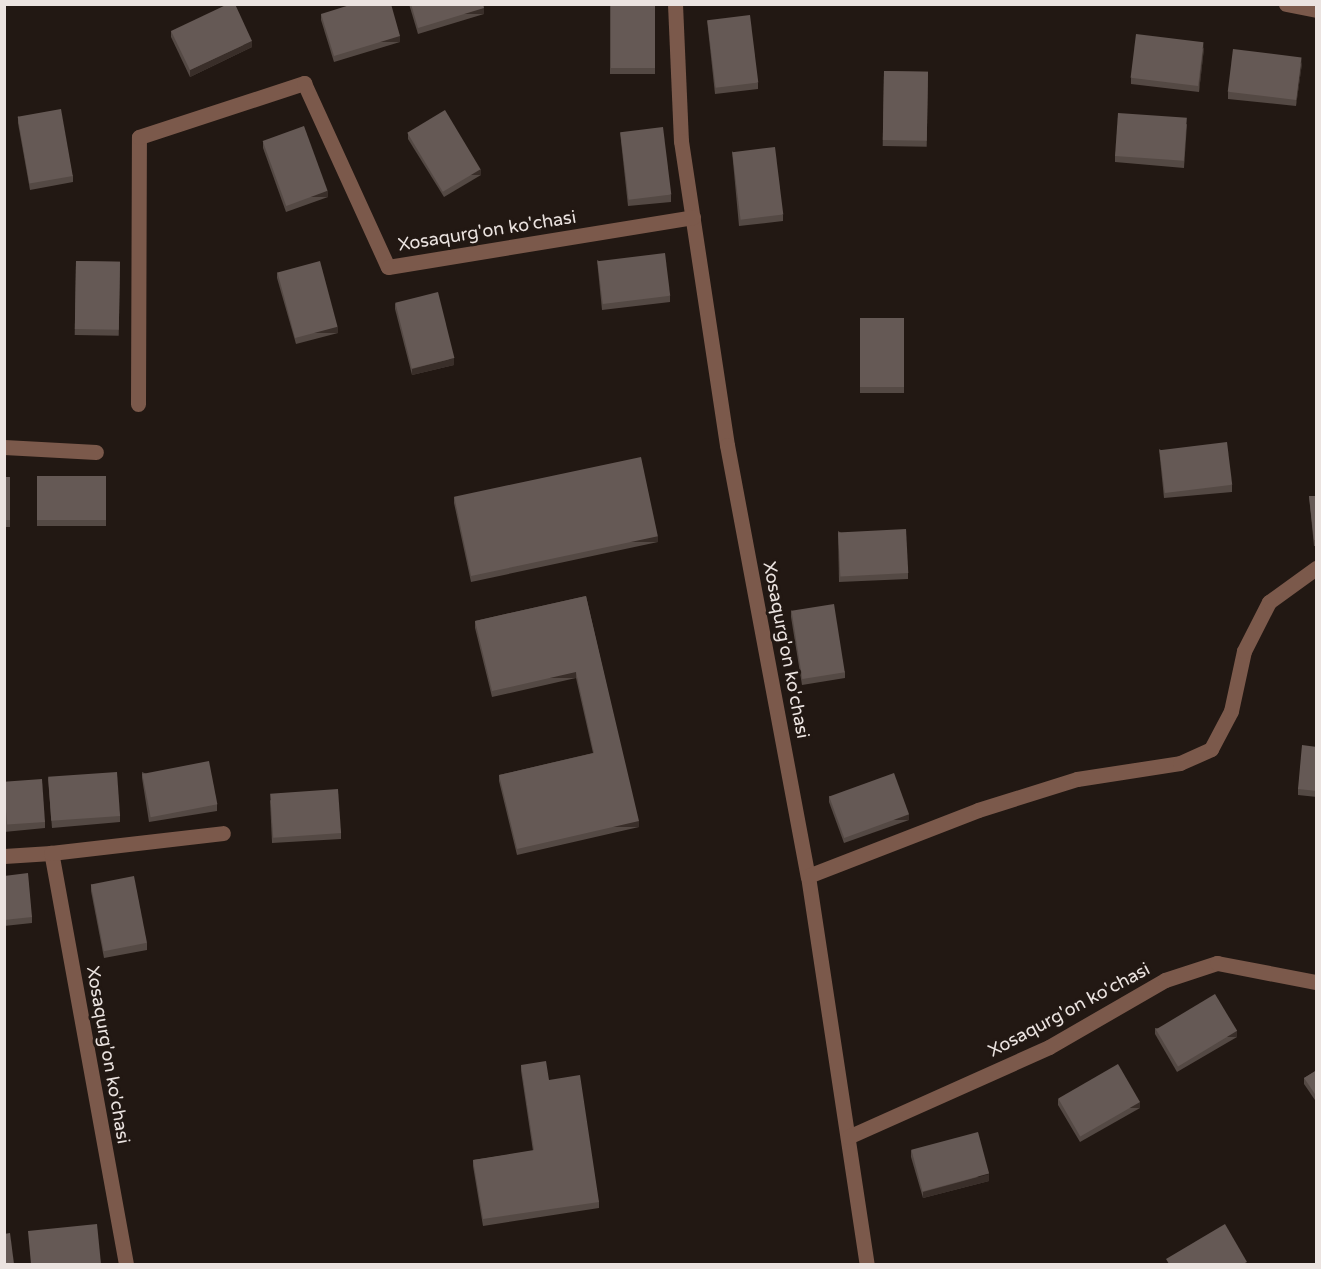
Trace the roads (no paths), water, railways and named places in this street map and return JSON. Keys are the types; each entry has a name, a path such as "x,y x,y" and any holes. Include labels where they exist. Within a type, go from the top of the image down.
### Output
{"street":[{"name":"Xosaqurg'on ko'chasi","path":"675,4 681,141 727,445 808,876 867,1264"},
{"path":"1286,4 1317,10"},
{"name":"Xosaqurg'on ko'chasi","path":"138,404 139,137 304,83 388,267 693,217"},
{"path":"4,447 96,452"},
{"path":"808,876 978,810 1077,779 1180,764 1210,749 1231,711 1244,651 1269,603 1317,568"},
{"path":"4,856 51,853 223,833"},
{"name":"Xosaqurg'on ko'chasi","path":"51,853 126,1264"},
{"name":"Xosaqurg'on ko'chasi","path":"848,1137 1049,1047 1165,980 1217,963 1317,982"}]}
